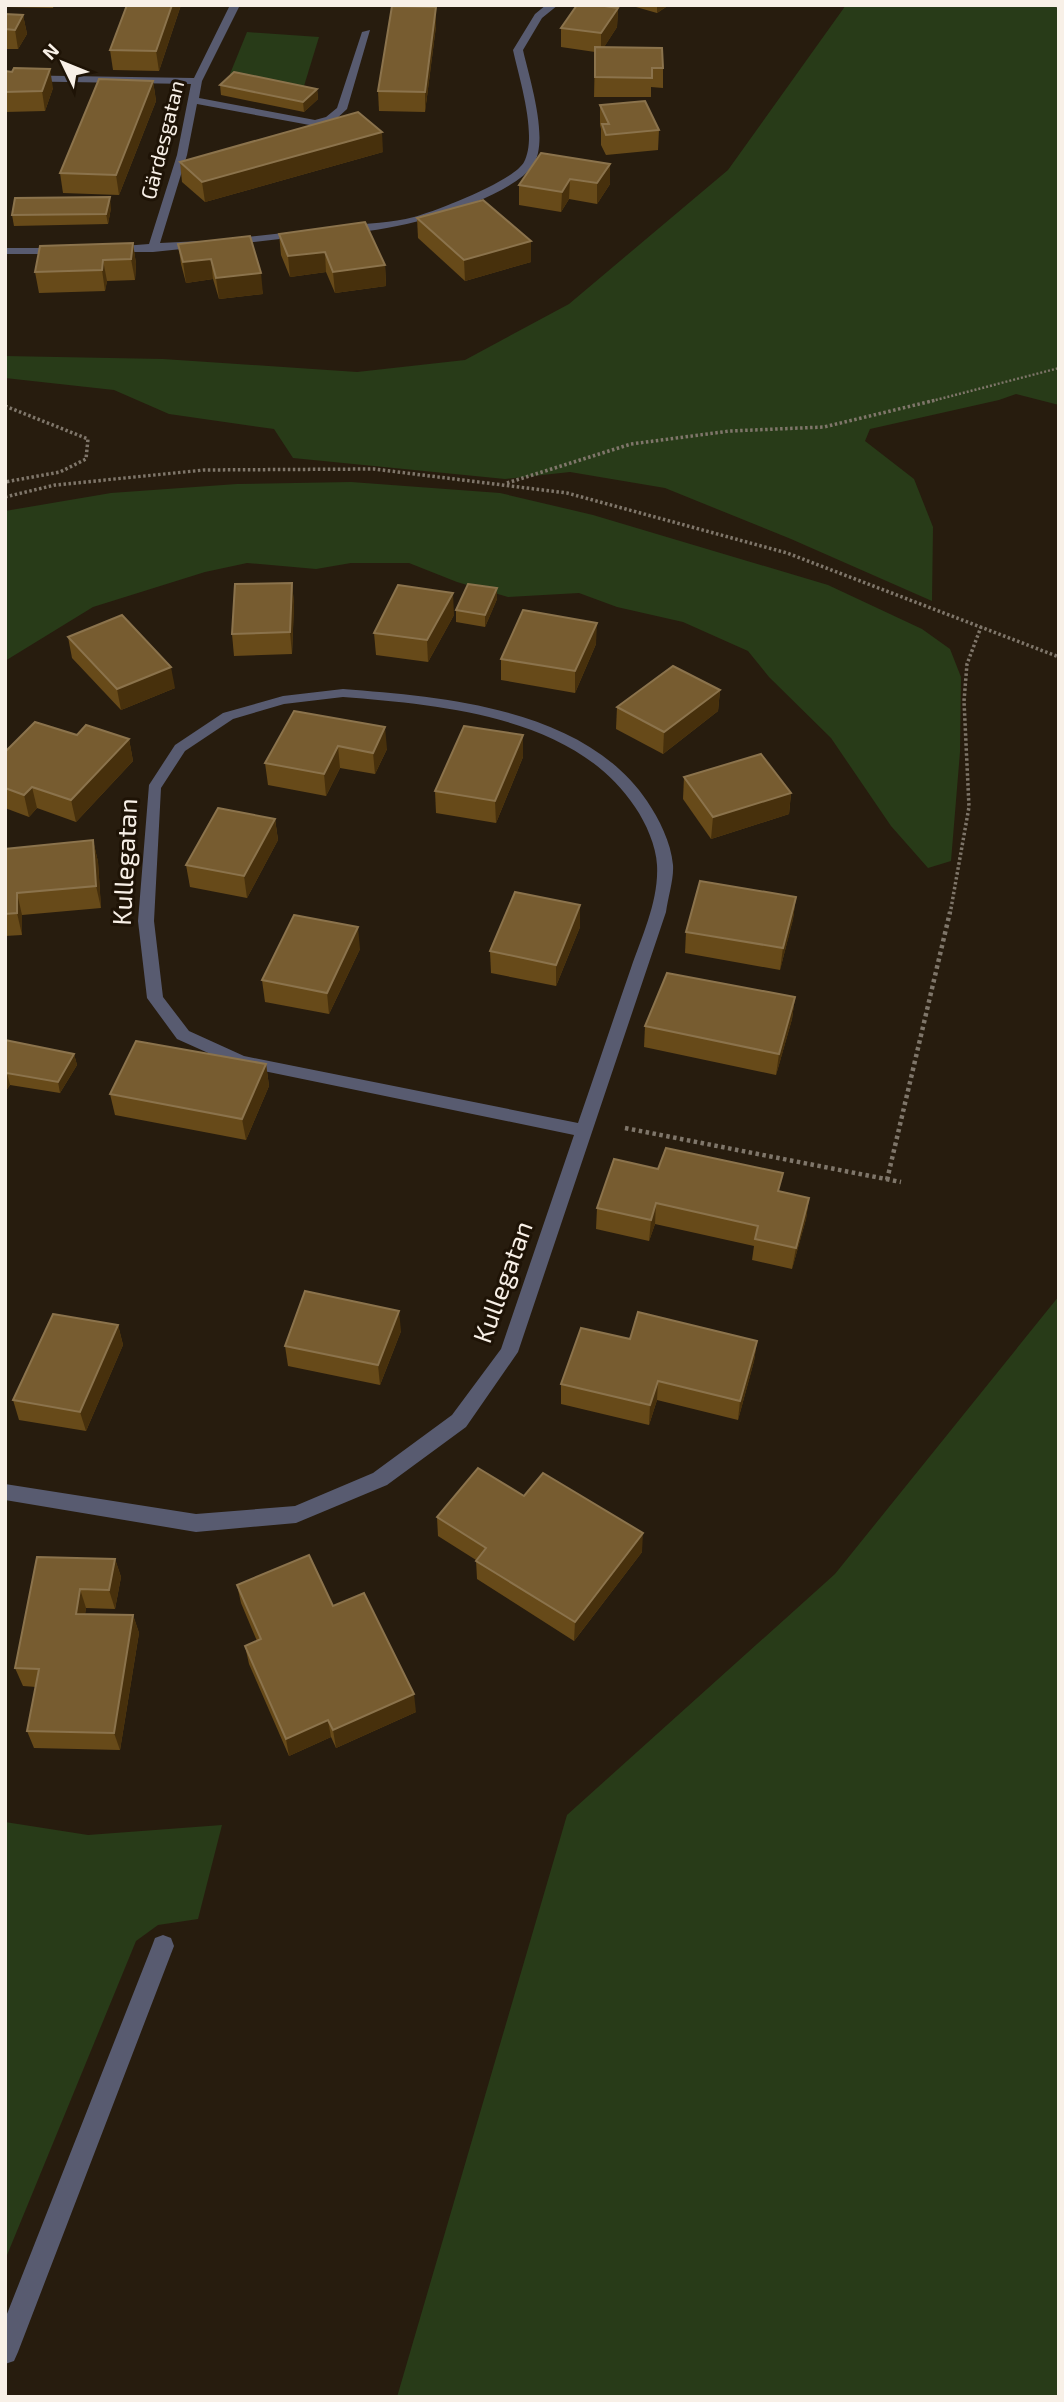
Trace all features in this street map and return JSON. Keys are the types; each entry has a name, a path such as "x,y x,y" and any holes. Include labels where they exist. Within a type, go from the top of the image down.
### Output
{"street":[{"name":"Gärdesgatan","path":"153,250 182,155 197,80 235,5"},
{"path":"334,230 416,220 502,186 529,164 534,142 518,50 538,16 553,5"},
{"path":"192,100 315,123 330,119 342,109 367,32"},
{"path":"5,78 197,80"},
{"path":"99,250 153,250 321,232"},
{"path":"5,251 72,251"},
{"name":"Kullegatan","path":"5,1492 196,1523 296,1514 380,1479 459,1422 509,1352 658,912 665,865 653,822 627,783 606,764 572,742 525,722 419,699 343,692 283,700 228,716 180,748 154,788 146,921 155,998 183,1035 241,1061 585,1126"},
{"path":"5,2352 163,1946"}],"path":[{"path":"1053,5 1059,7"},
{"path":"505,483 631,444 730,431 824,427 1024,379 1059,368"},
{"path":"5,406 88,439 88,449 86,459 60,472 5,482"},
{"path":"5,497 55,485 204,470 374,469 505,483 567,493 787,553 1059,657"},
{"path":"887,1180 948,925 969,807 964,701 967,664 981,627"},
{"path":"585,1126 901,1182"}],"green space":[{"path":"846,5 1059,5 1059,405 1016,394 870,429 865,441 914,479 933,527 932,601 791,539 665,488 570,472 505,479 293,458 274,429 169,414 114,390 5,378 5,356 163,359 357,372 465,360 569,304 728,170"},
{"path":"247,32 319,37 304,86 230,74"},
{"path":"351,482 500,493 593,515 828,585 922,629 950,649 961,677 960,752 951,861 928,868 891,826 831,738 769,677 748,651 683,622 617,607 579,593 508,597 457,582 409,563 351,563 316,569 247,563 205,572 93,607 5,661 5,511 111,493 237,484"},
{"path":"1059,1296 1059,2397 397,2397 567,1815 835,1574"},
{"path":"5,1822 88,1835 222,1825 198,1919 158,1925 136,1941 5,2260"}],"building":[{"path":"127,5 172,5 156,51 110,50"},
{"path":"577,5 618,8 601,33 561,28"},
{"path":"392,6 436,7 425,92 378,91"},
{"path":"5,14 23,15 15,30 5,29"},
{"path":"595,47 662,48 663,68 652,68 652,78 595,77"},
{"path":"14,68 50,69 42,91 5,92 5,71 12,72"},
{"path":"234,72 317,89 303,102 220,85"},
{"path":"99,79 153,81 116,175 60,173"},
{"path":"645,101 659,130 606,135 602,124 609,124 600,105"},
{"path":"358,112 382,132 202,182 180,162"},
{"path":"541,153 610,164 597,183 570,179 562,192 519,185"},
{"path":"110,197 106,214 12,215 15,198"},
{"path":"483,200 531,241 464,260 417,218"},
{"path":"365,222 385,265 333,272 325,252 288,256 279,234"},
{"path":"250,236 261,273 216,278 211,259 183,262 178,244"},
{"path":"133,243 131,259 103,260 102,270 35,272 40,246"},
{"path":"292,583 290,632 232,634 235,584"},
{"path":"468,584 497,588 485,615 456,610"},
{"path":"398,585 453,593 427,640 374,633"},
{"path":"523,610 597,623 575,671 501,659"},
{"path":"122,615 171,667 117,689 68,637"},
{"path":"673,666 720,690 664,732 617,707"},
{"path":"294,711 385,727 373,753 338,746 324,774 265,763"},
{"path":"35,722 77,735 86,725 129,739 71,800 32,787 24,795 5,788 5,752"},
{"path":"464,726 523,735 495,801 435,791"},
{"path":"761,754 791,793 713,817 684,777"},
{"path":"218,808 275,819 244,876 186,865"},
{"path":"93,840 96,886 17,893 17,913 5,914 5,849"},
{"path":"700,881 796,897 783,948 686,932"},
{"path":"515,892 580,905 556,965 490,951"},
{"path":"294,915 358,927 327,993 262,980"},
{"path":"667,973 795,997 779,1054 645,1026"},
{"path":"5,1040 74,1054 58,1082 7,1073 5,1076"},
{"path":"136,1041 266,1064 242,1119 110,1094"},
{"path":"666,1148 783,1173 778,1191 809,1198 796,1248 755,1239 758,1226 656,1203 651,1220 597,1208 614,1159 658,1169"},
{"path":"305,1291 399,1311 378,1365 285,1346"},
{"path":"638,1312 757,1341 740,1401 658,1381 650,1405 561,1384 581,1328 630,1339"},
{"path":"53,1314 118,1325 80,1412 13,1400"},
{"path":"478,1468 524,1496 543,1473 643,1533 575,1622 476,1561 486,1548 437,1517"},
{"path":"309,1555 333,1606 364,1593 414,1694 333,1730 328,1720 286,1739 245,1646 261,1639 237,1585"},
{"path":"37,1557 115,1559 109,1590 80,1589 76,1614 133,1615 114,1733 27,1731 39,1669 15,1668"}]}
